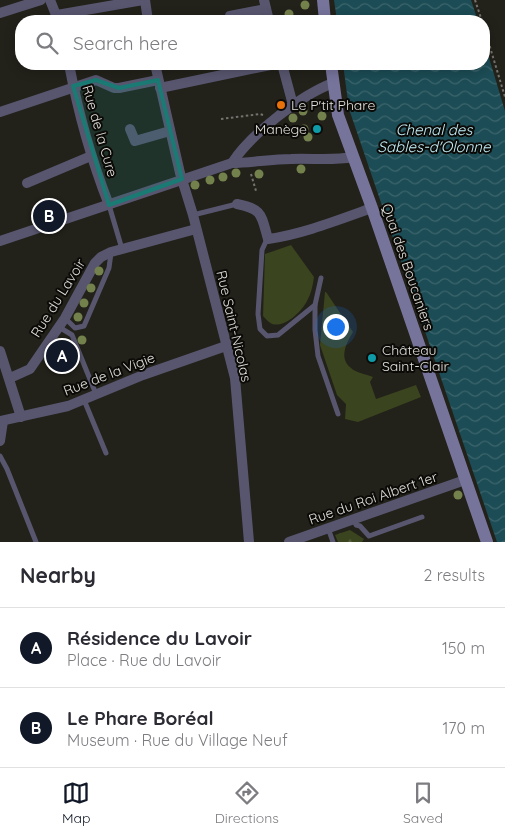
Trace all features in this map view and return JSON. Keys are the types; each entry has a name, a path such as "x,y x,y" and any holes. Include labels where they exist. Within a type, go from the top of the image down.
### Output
{"street":[{"path":"0,13 41,0"},
{"path":"50,0 57,15"},
{"path":"72,15 144,0 147,15"},
{"path":"323,0 325,15"},
{"path":"233,15 265,5"},
{"name":"Rue de la Cure","path":"69,70 91,156 109,205"},
{"name":"Rue Saint-Nicolas","path":"156,70 182,179 235,378 249,542"},
{"path":"0,112 73,86 96,80 114,88 119,88 159,84 240,70"},
{"path":"284,70 293,105"},
{"name":"Quai des Boucaniers","path":"332,70 338,116 372,208 487,542"},
{"path":"232,163 242,149 293,105 321,87 333,83"},
{"path":"130,129 135,140 170,131"},
{"path":"27,183 91,156"},
{"path":"0,241 232,163 255,163 288,159 328,160 354,157"},
{"path":"237,204 253,207 261,215 268,238 281,237 323,225 372,208"},
{"name":"Rue du Lavoir","path":"10,378 30,369 65,318 95,263 101,257 111,252 196,229"},
{"name":"Rue de la Vigie","path":"1,421 68,406 143,375 226,346"},
{"path":"0,351 21,417"},
{"path":"0,441 1,421"},
{"name":"Rue du Roi Albert 1er","path":"289,542 465,480"}],"lane":[{"path":"193,215 237,204"},
{"path":"109,205 122,249"},
{"path":"268,238 262,250 258,314 260,329 267,336 278,335 315,305"},
{"path":"65,318 75,328 84,326 109,268 111,252"},
{"path":"321,278 315,305 314,330 318,356 338,414"},
{"path":"59,327 72,335 97,395"},
{"path":"84,400 106,453"},
{"path":"0,456 36,542"},
{"path":"354,519 356,525 360,526 369,536 422,517"},
{"path":"328,528 334,542"}],"path":[{"path":"475,0 480,15"},
{"path":"490,47 505,96"},
{"path":"221,119 260,114 265,116"},
{"path":"251,174 252,183 256,191"}],"highlighted area":[{"path":"96,80 119,88 158,80 182,179 109,205 73,86"}],"green space":[{"path":"291,245 314,277 310,295 297,314 277,325 272,324 263,316 265,254"},
{"path":"325,292 353,332 345,350 345,360 353,370 373,377 370,382 376,399 416,385 421,397 358,422 345,419 346,404 337,395 320,345"},
{"path":"350,530 364,539 362,542 338,542 335,535"}],"water":[{"path":"334,0 471,0 476,15 336,15"},
{"name":"Chenal des Sables-d'Olonne","path":"490,61 505,111 505,542 497,542 349,109 344,70 490,70"}],"place":[{"name":"Le P'tit Phare","path":"281,105"},
{"name":"Manège","path":"317,129"},
{"name":"Le Phare Boréal","path":"49,216"},
{"name":"Résidence du Lavoir","path":"62,356"},
{"name":"Château Saint-Clair","path":"372,358"}]}
